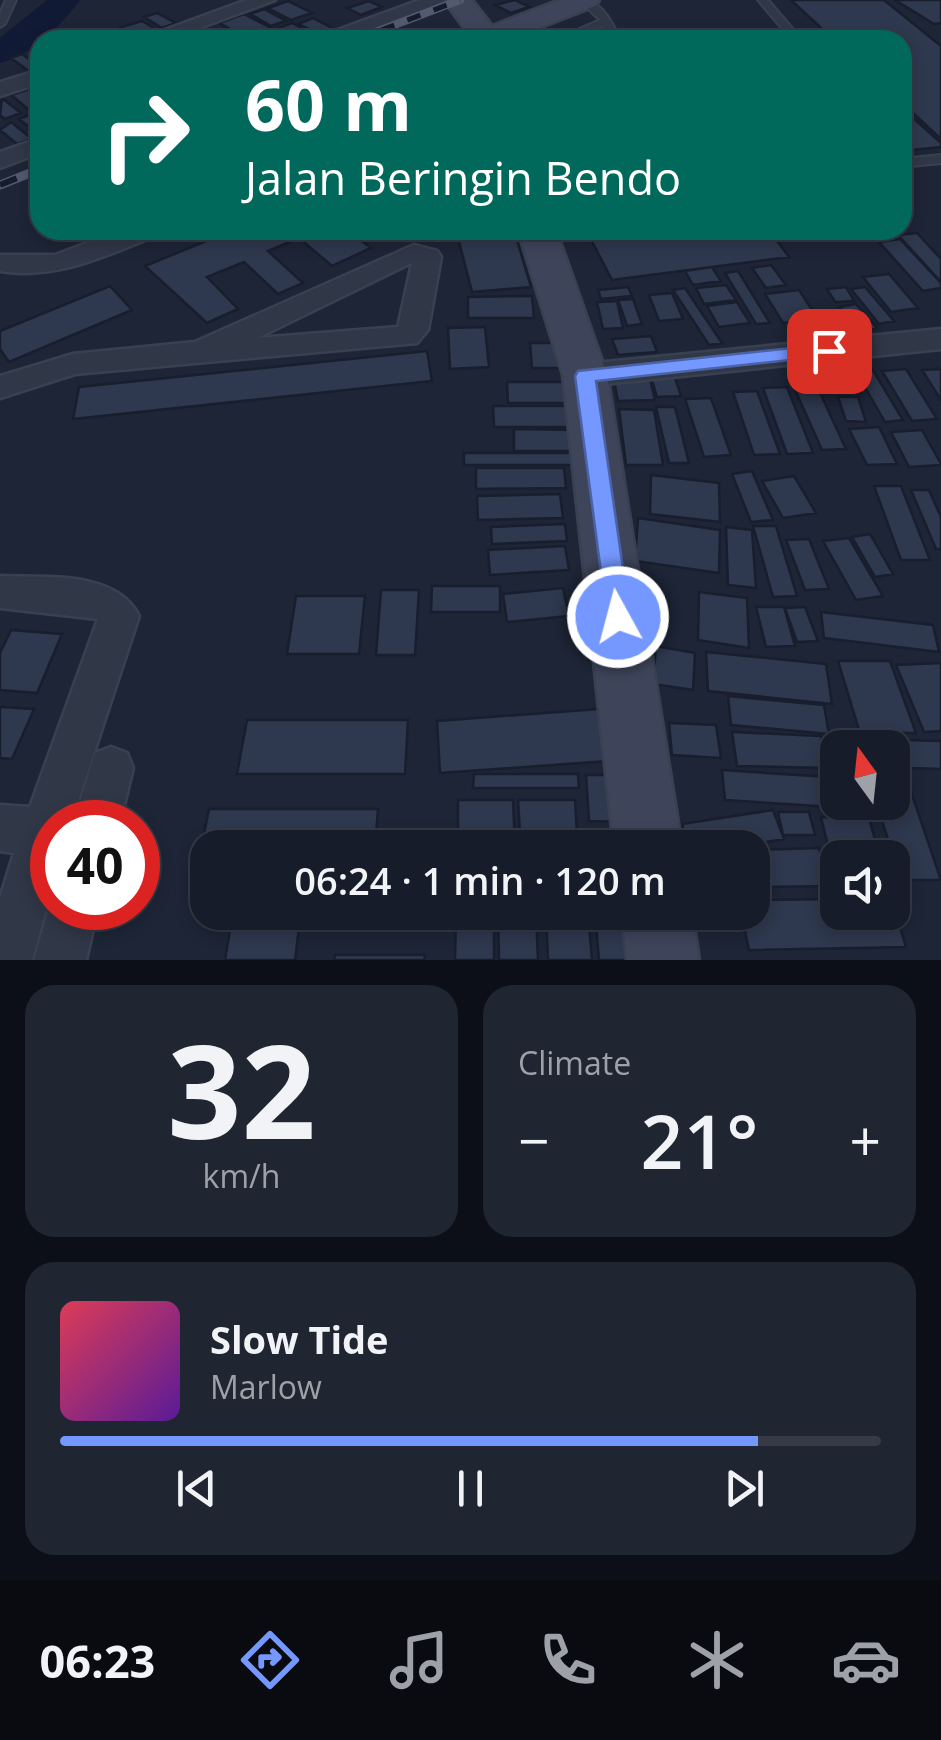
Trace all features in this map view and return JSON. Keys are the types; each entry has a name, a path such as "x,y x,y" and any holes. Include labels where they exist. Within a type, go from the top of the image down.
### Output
{"street":[{"path":"178,30 266,0"},
{"path":"350,30 439,0"},
{"path":"458,0 480,30"},
{"path":"509,30 584,0"},
{"path":"203,22 217,30"},
{"path":"0,89 30,79"},
{"path":"0,161 30,150"},
{"path":"0,264 23,268 60,263 120,240"},
{"path":"540,240 585,376 646,830"},
{"path":"0,387 73,364 406,336 412,330 428,257 414,252 399,258 201,352"},
{"path":"585,376 941,339"},
{"path":"0,592 110,604 119,616 22,830 6,960"},
{"path":"102,800 111,768"},
{"path":"60,960 68,930"},
{"path":"659,930 663,960"}],"lane":[{"path":"0,24 11,0"},
{"path":"584,0 611,30"},
{"path":"763,0 788,30"},
{"path":"584,30 607,21"},
{"path":"912,162 941,158"}],"building":[{"path":"515,0 529,7 511,13 495,5"},
{"path":"791,0 884,0 941,46 941,139 912,112 912,30 823,30"},
{"path":"895,0 941,0 941,23 934,24"},
{"path":"288,1 312,13 291,20 268,8"},
{"path":"369,1 382,7 361,15 347,8"},
{"path":"264,9 286,21 271,26 250,14"},
{"path":"157,13 176,23 162,28 144,17"},
{"path":"244,14 271,28 232,30 219,23"},
{"path":"313,18 332,28 311,30 298,24"},
{"path":"142,21 157,30 126,30 121,27"},
{"path":"292,23 305,30 283,30 279,28"},
{"path":"22,54 30,60 30,72 11,58"},
{"path":"30,89 30,108 28,109 11,95"},
{"path":"2,98 21,113 5,119 0,115"},
{"path":"30,115 30,128 19,119"},
{"path":"912,117 941,143 941,147 912,150"},
{"path":"11,122 30,140 17,144 0,130"},
{"path":"917,233 941,259 941,282 903,240 912,240 912,234"},
{"path":"209,240 294,240 268,251 303,283 278,294 244,262 207,277 238,309 207,323 145,266"},
{"path":"301,240 361,240 371,248 332,266"},
{"path":"459,240 517,240 531,287 472,292"},
{"path":"591,240 776,240 789,257 612,280"},
{"path":"901,240 941,283 941,288 923,291 879,242"},
{"path":"771,265 786,285 766,288 752,268"},
{"path":"712,267 721,281 693,285 685,271"},
{"path":"738,271 770,323 756,324 725,273"},
{"path":"889,274 918,308 891,312 863,277"},
{"path":"726,285 736,300 704,304 696,288"},
{"path":"110,286 132,310 9,362 0,349 0,331"},
{"path":"628,287 632,296 601,299 598,290"},
{"path":"846,287 854,301 835,302 827,289"},
{"path":"865,287 894,321 879,324 851,289"},
{"path":"685,288 722,343 709,345 673,290"},
{"path":"799,290 818,319 783,323 765,294"},
{"path":"672,293 683,319 659,321 649,295"},
{"path":"532,296 534,318 468,318 468,297"},
{"path":"633,299 642,324 627,326 618,300"},
{"path":"617,301 623,328 603,329 597,302"},
{"path":"737,302 750,323 719,327 707,306"},
{"path":"856,304 877,328 860,331 839,307"},
{"path":"485,327 489,367 450,369 448,328"},
{"path":"651,336 657,352 618,355 612,339"},
{"path":"530,343 565,343 567,368 532,368"},
{"path":"427,351 432,381 73,419 79,387"},
{"path":"849,364 861,392 826,393 814,365"},
{"path":"871,367 903,420 885,422 854,368"},
{"path":"906,369 937,419 912,421 882,371"},
{"path":"941,369 941,400 922,370"},
{"path":"673,371 681,396 657,397 650,373"},
{"path":"649,375 655,400 618,401 613,376"},
{"path":"507,382 570,382 572,403 508,403"},
{"path":"815,382 846,449 822,450 792,383"},
{"path":"787,387 813,453 787,454 763,388"},
{"path":"757,391 780,454 754,455 733,392"},
{"path":"838,397 858,397 866,422 846,421"},
{"path":"711,398 731,455 704,457 685,399"},
{"path":"493,406 573,406 575,427 494,427"},
{"path":"656,407 675,407 689,463 669,463"},
{"path":"619,409 654,410 663,465 626,465"},
{"path":"879,427 897,464 867,465 849,429"},
{"path":"514,429 578,430 580,451 514,451"},
{"path":"922,430 941,465 909,467 891,432"},
{"path":"464,453 576,453 577,465 464,465"},
{"path":"476,468 564,468 566,488 476,489"},
{"path":"752,471 773,520 751,522 732,474"},
{"path":"651,475 719,483 720,522 650,514"},
{"path":"794,476 816,513 783,518 762,481"},
{"path":"874,486 901,486 930,560 901,560"},
{"path":"911,490 929,490 941,517 941,549 936,549"},
{"path":"560,494 563,518 478,520 477,496"},
{"path":"638,518 720,530 719,573 635,561"},
{"path":"565,524 567,541 492,544 491,527"},
{"path":"753,526 776,526 797,596 773,597"},
{"path":"726,527 752,530 756,588 728,585"},
{"path":"870,534 893,574 875,577 852,537"},
{"path":"849,538 883,596 856,600 823,541"},
{"path":"809,539 829,589 805,590 786,540"},
{"path":"565,546 569,570 490,575 488,550"},
{"path":"432,586 500,586 500,612 431,612"},
{"path":"563,588 569,616 507,622 503,594"},
{"path":"381,590 419,590 415,655 376,655"},
{"path":"699,592 747,598 749,648 698,640"},
{"path":"296,596 365,596 359,654 287,654"},
{"path":"756,607 784,607 795,646 766,647"},
{"path":"805,607 818,641 797,642 785,608"},
{"path":"821,612 933,625 939,652 824,638"},
{"path":"11,630 62,634 37,693 0,690 0,653"},
{"path":"656,646 695,653 693,690 653,684"},
{"path":"706,652 826,664 832,704 708,691"},
{"path":"838,661 890,661 916,733 859,730"},
{"path":"941,663 941,731 924,732 896,665"},
{"path":"728,696 824,705 828,730 820,733 731,725"},
{"path":"0,707 34,709 12,759 0,758"},
{"path":"612,708 622,760 440,773 437,721"},
{"path":"247,720 408,720 405,774 237,774"},
{"path":"669,723 716,725 721,758 672,755"},
{"path":"732,732 820,736 820,768 737,766"},
{"path":"910,740 941,741 941,769 910,768"},
{"path":"722,770 820,776 820,806 725,800"},
{"path":"474,774 578,774 579,788 473,788"},
{"path":"586,775 620,775 625,822 589,821"},
{"path":"910,789 941,880 910,880 910,840 888,840 882,820 910,820"},
{"path":"458,800 513,800 514,830 458,830"},
{"path":"518,800 575,800 577,830 520,830"},
{"path":"209,809 378,809 376,830 205,830"},
{"path":"773,810 784,839 770,841 770,830 684,830 682,824"},
{"path":"778,812 809,812 815,835 783,835"},
{"path":"822,820 870,820 875,840 827,840"},
{"path":"819,848 820,886 770,887 770,849"},
{"path":"820,899 820,930 901,930 906,947 749,950 745,930 770,930 770,900"},
{"path":"230,930 299,930 295,960 225,960"},
{"path":"456,930 494,930 494,960 455,960"},
{"path":"498,930 537,930 538,960 499,960"},
{"path":"547,930 590,930 592,960 548,960"},
{"path":"596,930 631,930 634,960 599,960"},
{"path":"335,955 425,955 424,960 334,960"}],"waterway":[{"path":"34,30 64,0"},
{"path":"0,53 30,33"}],"railway":[{"path":"381,30 460,0"},
{"path":"0,185 30,173"}],"route":[{"path":"618,617 585,376 829,351"}]}
